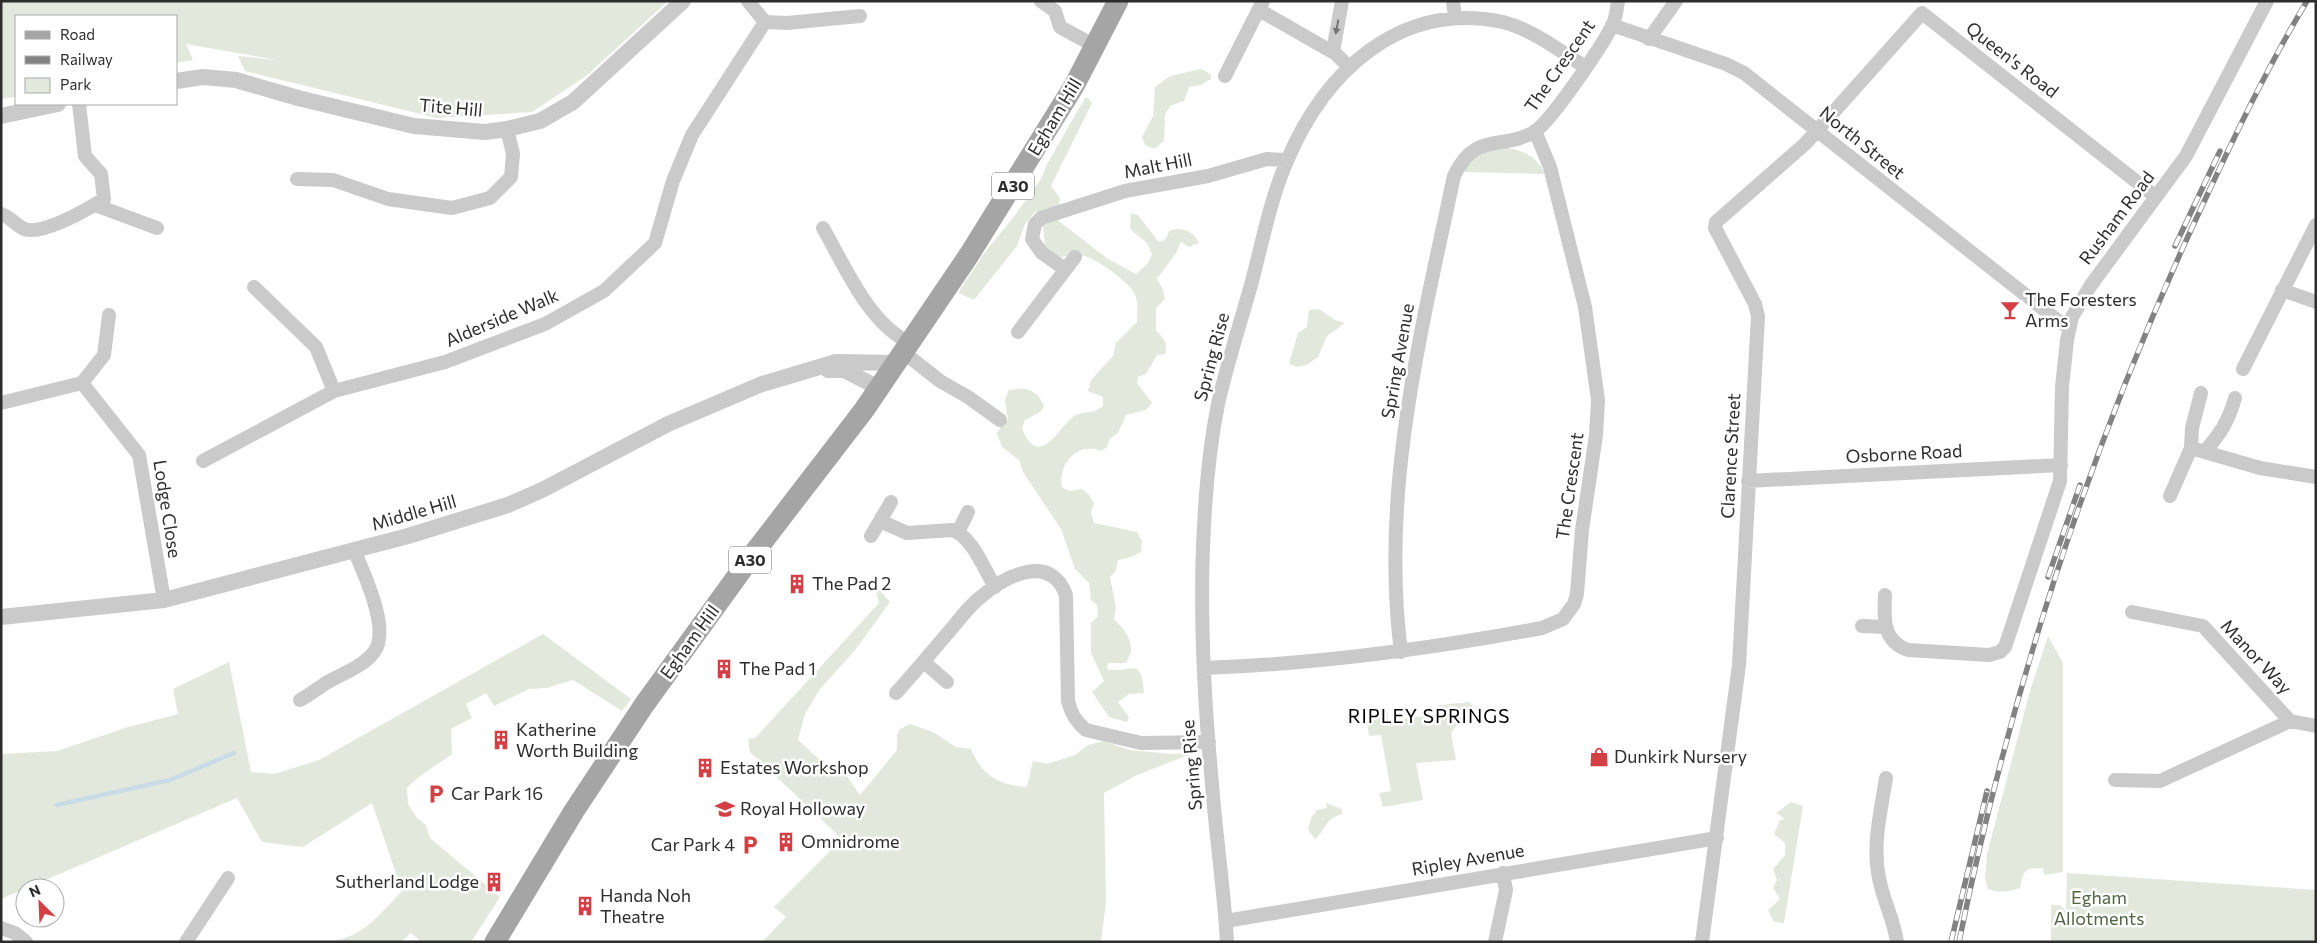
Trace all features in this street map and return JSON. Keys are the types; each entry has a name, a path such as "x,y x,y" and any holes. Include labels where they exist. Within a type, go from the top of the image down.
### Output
{"main road":[{"name":"Egham Hill","path":"495,942 574,811 644,705 879,388 1012,189 1074,86 1118,1"}],"street":[{"name":"Tite Hill","path":"178,81 203,77 236,80 298,98 414,126 485,132 507,129 540,121 573,102 683,1"},
{"path":"748,1 764,22 786,23 860,16"},
{"path":"1040,1 1055,11 1060,27 1095,46"},
{"path":"1331,51 1334,46 1342,1"},
{"path":"1453,1 1455,17"},
{"name":"The Crescent","path":"1204,668 1288,664 1401,652 1542,628 1562,619 1569,612 1577,594 1582,530 1596,435 1598,400 1585,306 1550,167 1542,143 1535,131 1549,118 1612,25 1618,1"},
{"path":"1650,38 1676,1"},
{"name":"Rusham Road","path":"1885,627 1895,644 1908,650 1989,655 2000,652 2005,647 2060,481 2062,387 2072,317 2091,285 2195,141 2267,1"},
{"path":"1225,76 1261,6 1331,51 1349,67"},
{"name":"Queen's Road","path":"1816,130 1922,13 2156,197"},
{"name":"Spring Rise","path":"1228,942 1204,668 1204,529 1212,440 1231,355 1275,194 1287,160 1307,122 1340,75 1365,52 1402,28 1427,20 1455,17 1490,20 1521,29 1585,67"},
{"name":"Alderside Walk","path":"204,461 334,391 454,358 546,324 604,291 655,243 673,181 692,135 764,22"},
{"name":"North Street","path":"1612,25 1738,69 2061,324 2070,326"},
{"path":"1,116 53,105"},
{"path":"1,214 24,229 37,231 94,205 104,198 101,174 85,156 79,105"},
{"path":"297,179 333,180 388,199 452,208 490,198 511,177 514,154 507,129"},
{"name":"Clarence Street","path":"1702,942 1739,665 1758,316 1755,304 1715,225 1719,218 1805,144 1816,130"},
{"name":"Spring Avenue","path":"1401,652 1396,593 1397,508 1401,460 1412,377 1454,176 1459,165 1472,150 1481,146 1518,138 1535,131"},
{"name":"Malt Hill","path":"1065,269 1036,247 1032,239 1034,227 1038,220 1125,191 1160,183 1208,176 1267,159 1287,160"},
{"path":"94,205 157,228"},
{"path":"2242,369 2316,225"},
{"path":"823,228 873,314 900,338 903,353 940,381 968,396 1000,420"},
{"path":"1018,332 1075,257"},
{"path":"254,287 316,347 334,391"},
{"path":"2282,290 2316,302"},
{"path":"1,403 82,383 104,356 109,315"},
{"name":"Middle Hill","path":"1,618 164,600 481,515 542,490 630,443 698,410 762,384 836,362 903,353"},
{"name":"Middle Hill","path":"814,369 844,370 879,388"},
{"name":"Lodge Close","path":"82,383 139,455 164,600"},
{"path":"2198,450 2192,428 2201,393"},
{"path":"2170,496 2198,450 2217,438 2229,419 2235,398"},
{"path":"2198,450 2260,468 2316,477"},
{"name":"Osborne Road","path":"1748,481 2061,465"},
{"path":"871,536 891,502"},
{"path":"958,532 968,512"},
{"path":"880,521 906,533 952,530 958,532 974,551 995,587"},
{"path":"300,700 359,664 373,653 379,642 379,626 375,606 354,550"},
{"path":"896,693 971,606 995,587 1021,573 1037,570 1045,571 1060,582 1066,595 1068,701 1075,719 1086,730 1141,743 1209,742"},
{"path":"1862,626 1885,627 1885,595"},
{"name":"Manor Way","path":"2132,612 2203,626 2290,722"},
{"path":"924,662 947,682"},
{"name":"Manor Way","path":"2115,780 2160,781 2290,722 2316,726"},
{"path":"1886,778 1876,860 1879,879 1897,942"},
{"name":"Ripley Avenue","path":"1226,921 1717,838"},
{"path":"1495,942 1506,890 1503,874"},
{"path":"186,942 228,878"},
{"path":"1,928 15,933 26,942"}],"green space":[{"path":"1,1 668,1 586,76 532,112 437,118 245,71 238,56 277,60 186,44 193,60 178,63 178,15 15,15 15,97 1,99"},
{"path":"1201,69 1211,74 1211,79 1201,85 1189,87 1184,101 1170,106 1165,115 1164,141 1154,149 1145,145 1142,137 1153,116 1155,87 1170,76"},
{"path":"1085,98 1088,98 1092,103 1051,186 1060,198 1056,219 1108,259 1136,274 1148,263 1152,254 1147,243 1130,229 1131,213 1138,215 1158,241 1164,240 1169,231 1183,229 1194,235 1199,243 1189,247 1181,242 1176,253 1157,279 1165,299 1156,308 1156,330 1164,340 1166,350 1165,354 1157,355 1146,374 1138,377 1137,383 1152,403 1146,410 1126,415 1118,433 1110,439 1106,448 1101,451 1094,449 1082,450 1071,457 1064,468 1061,481 1062,487 1070,491 1082,489 1089,495 1094,504 1091,512 1094,523 1137,532 1142,541 1141,552 1118,560 1116,571 1110,577 1116,608 1114,619 1124,630 1130,642 1131,652 1126,663 1108,663 1107,669 1137,669 1143,681 1144,693 1129,694 1118,702 1129,717 1127,722 1109,717 1092,692 1104,681 1091,653 1091,623 1098,616 1097,605 1091,600 1089,583 1075,569 1061,529 1023,472 1019,460 1002,447 997,434 1001,426 1008,420 1005,400 1009,390 1026,389 1031,391 1038,396 1044,407 1040,412 1025,420 1022,429 1029,441 1036,446 1042,446 1049,442 1074,416 1096,411 1103,406 1103,397 1088,391 1091,380 1113,356 1116,343 1137,322 1135,295 1129,286 1116,275 1092,259 1079,255 1061,257 1049,254 1045,246 1043,226 1036,211 1025,224 1017,246 974,300 958,293 986,251 1041,179 1047,164"},
{"path":"1508,148 1530,156 1538,163 1545,174 1464,172 1477,157 1495,150"},
{"path":"1319,309 1335,320 1345,323 1327,336 1318,357 1307,365 1297,367 1289,364 1298,333 1307,327 1309,310"},
{"path":"874,584 890,602 856,649 820,689 805,714 798,740 821,761 844,772 860,795 897,750 897,735 900,729 910,724 933,732 956,747 971,749 980,766 1000,781 1027,787 1033,761 1047,764 1075,755 1088,745 1104,741 1129,750 1173,754 1196,752 1137,775 1104,793 1106,903 1101,942 762,942 786,917 774,907 842,839 750,752 748,739 755,738 879,603"},
{"path":"543,634 631,699 622,711 573,680 547,688 529,689 494,706 486,693 466,704 472,718 451,729 452,754 423,774 407,788 408,804 417,818 426,825 430,838 500,897 471,942 421,942 411,933 401,942 327,942 340,940 360,931 377,917 402,891 372,803 303,847 262,842 237,798 50,878 15,878 15,893 1,899 1,754 57,751 125,728 178,714 173,689 229,662 251,772 274,774 319,760"},
{"path":"2048,636 2063,663 2063,872 2044,875 2043,868 2028,869 2023,875 2020,888 1996,891 1988,889 1985,879 1987,854 2030,691"},
{"path":"1470,702 1473,707 1471,714 1459,722 1451,733 1456,760 1416,763 1423,800 1383,807 1379,793 1391,791 1381,735 1369,736 1367,721 1371,711 1379,708 1387,709 1388,718 1395,724 1411,716 1421,717 1440,705"},
{"path":"1791,802 1803,806 1784,923 1774,922 1768,910 1780,899 1773,888 1777,880 1773,869 1785,855 1785,843 1774,834 1780,820 1785,819 1776,813"},
{"path":"1326,803 1342,809 1342,814 1331,819 1315,839 1308,830 1311,818 1317,810 1327,808"},
{"name":"Egham Allotments","path":"2067,873 2316,890 2316,942 2051,942 2051,905 2060,905 2066,911"}],"waterway":[{"path":"57,805 170,780 234,753"}],"railway":[{"path":"1959,942 1980,847 2030,659 2059,565 2091,473 2163,292 2203,204 2252,101 2307,1"},
{"path":"2175,246 2220,151"},
{"path":"2048,577 2080,485"},
{"path":"1951,942 1987,791"}],"place":[{"name":"The Foresters Arms","path":"2010,310"},
{"name":"The Pad 2","path":"797,584"},
{"name":"The Pad 1","path":"724,669"},
{"name":"Katherine Worth Building","path":"501,740"},
{"name":"Dunkirk Nursery","path":"1599,757"},
{"name":"Estates Workshop","path":"705,768"},
{"name":"Car Park 16","path":"436,794"},
{"name":"Royal Holloway","path":"725,809"},
{"name":"Omnidrome","path":"786,842"},
{"name":"Car Park 4","path":"750,845"},
{"name":"Sutherland Lodge","path":"494,882"},
{"name":"Handa Noh Theatre","path":"585,906"}],"district":[{"name":"RIPLEY SPRINGS","path":"1429,716"}]}
